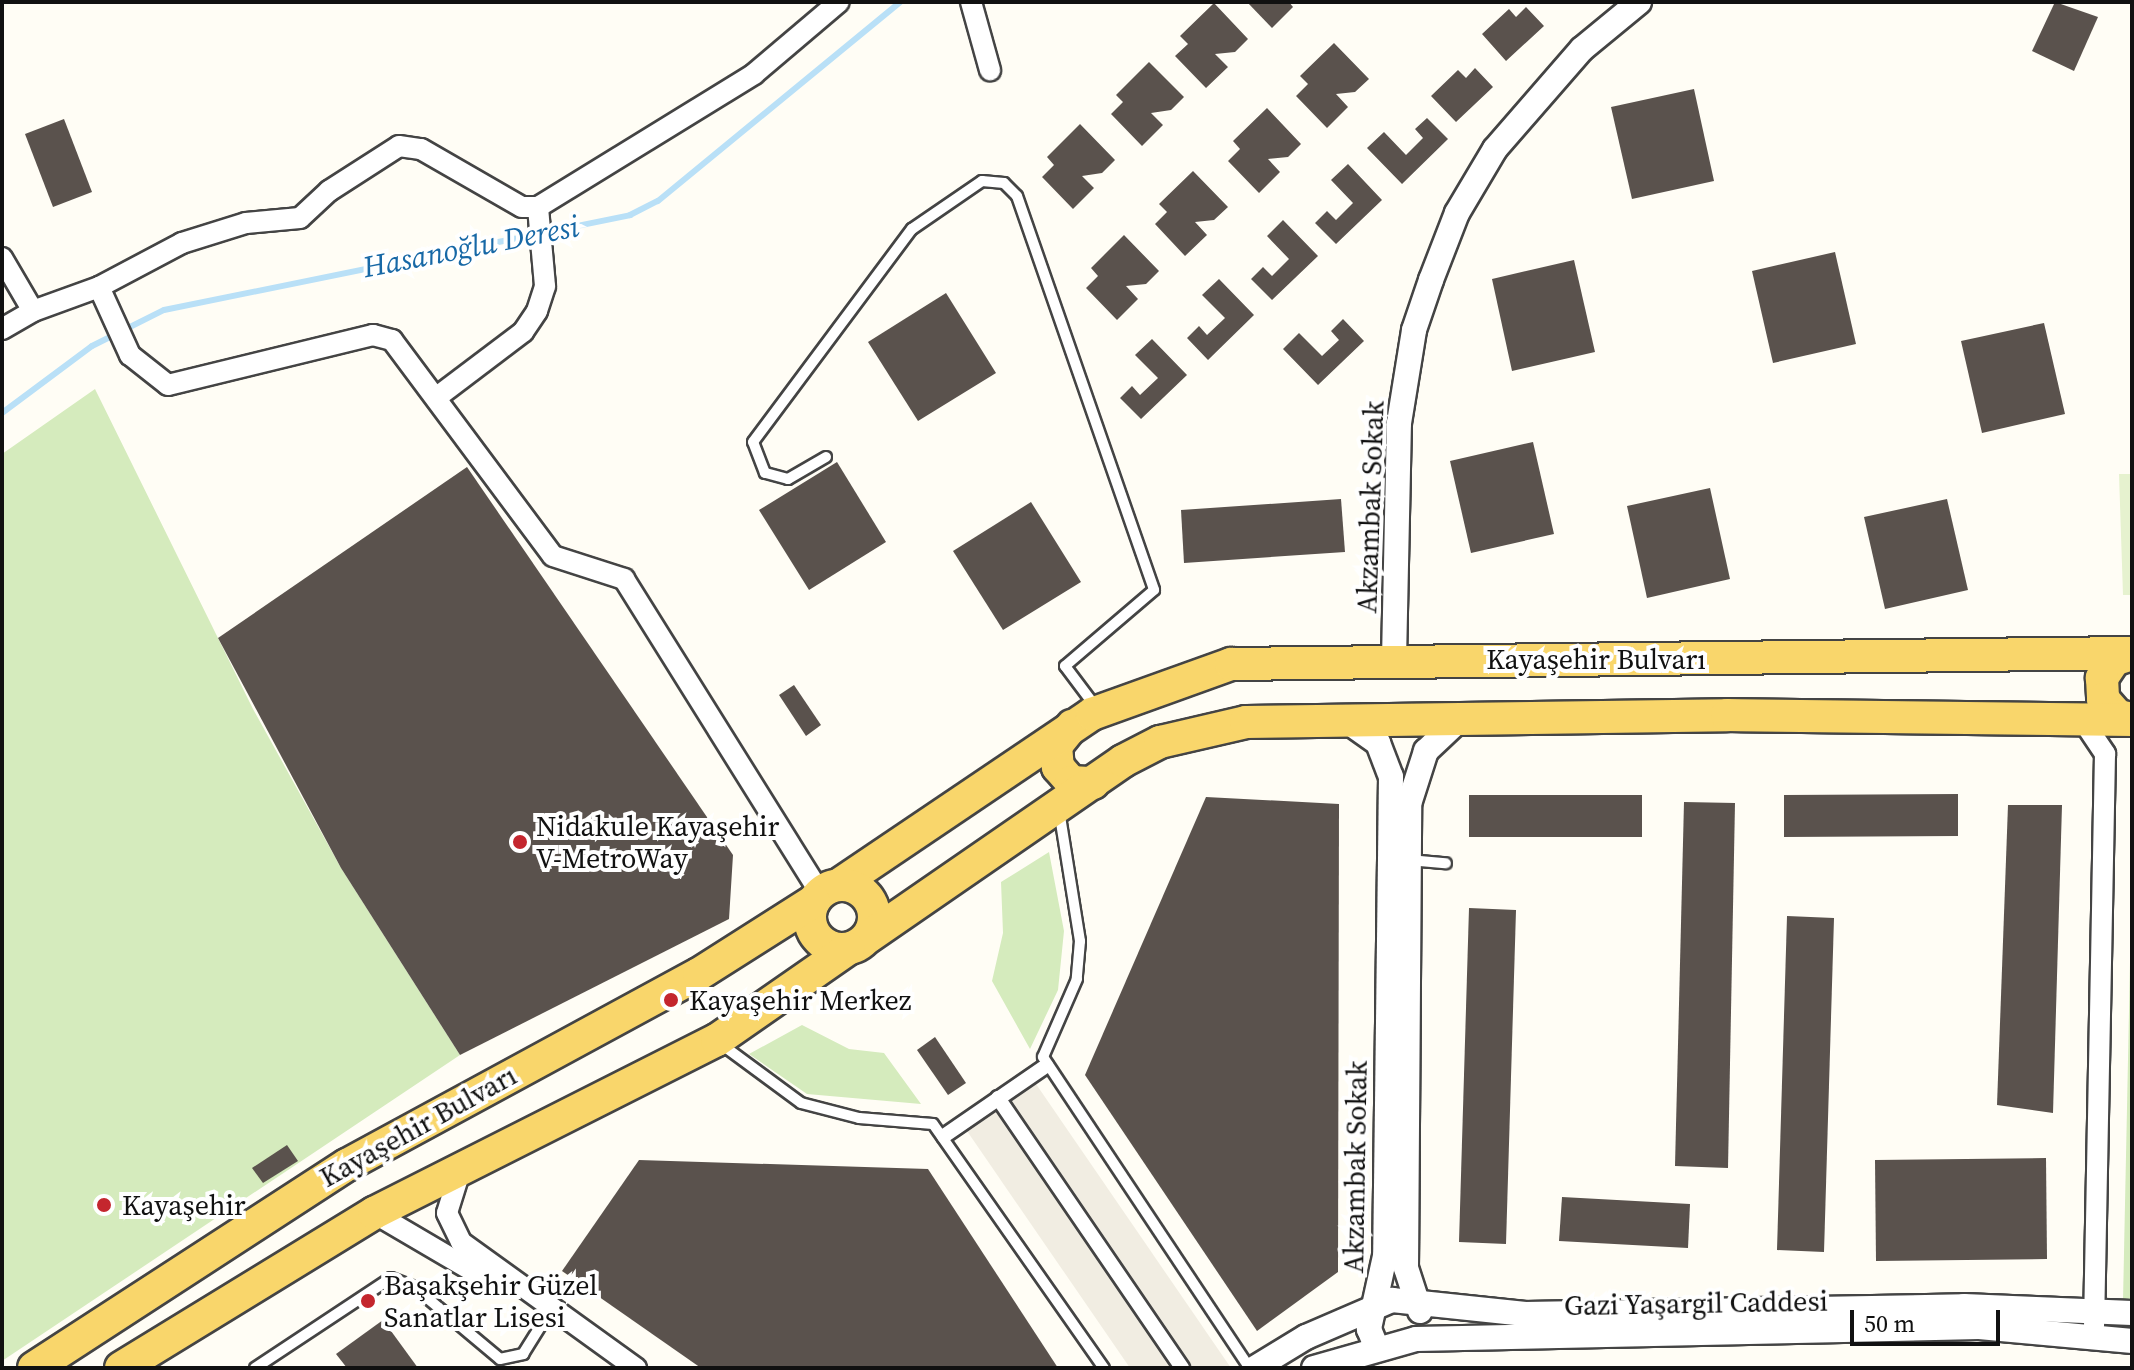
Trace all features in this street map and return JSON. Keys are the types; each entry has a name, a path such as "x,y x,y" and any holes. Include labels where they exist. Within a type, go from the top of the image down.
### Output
{"main road":[{"name":"Kayaşehir Bulvarı","path":"34,1368 270,1211 699,974 1086,718 1231,664 2132,654"},
{"path":"2132,654 2114,660 2102,678 2103,699 2118,716 2132,720"},
{"path":"1078,779 1056,746 1086,718"},
{"name":"Kayaşehir Bulvarı","path":"121,1368 374,1213 717,1040 1059,807 1078,779 1160,742 1202,731 1341,718 2132,720"},
{"path":"825,893 869,898 875,919 858,943 828,946 814,932 825,893"}],"street":[{"path":"539,216 754,74 839,2"},
{"path":"971,2 990,70"},
{"name":"Akzambak Sokak","path":"1394,660 1399,423 1414,330 1431,280 1457,213 1495,149 1573,58 1639,2"},
{"path":"2,329 33,311 99,287 182,243 246,223 300,218 329,191 399,146 421,149 539,216"},
{"path":"437,397 523,332 545,286 539,216"},
{"path":"2,258 33,311"},
{"path":"99,287 130,355 168,385 373,335 392,340 553,556 624,579 825,893"},
{"name":"Akzambak Sokak","path":"1341,718 1378,743 1387,762 1399,860 1406,1268 1423,1321 1416,1339"},
{"name":"Akzambak Sokak","path":"1376,1346 1369,1329 1378,1305 1385,1256 1399,860 1419,763 1460,719"},
{"path":"2083,721 2105,754 2093,1335"},
{"path":"944,1136 1046,1066"},
{"path":"998,1098 1182,1368"},
{"path":"462,1168 447,1213 461,1242 636,1368"},
{"path":"374,1213 412,1229 615,1368"},
{"path":"1253,1368 1378,1305 1415,1303 1525,1314 1858,1319 2095,1309 2132,1313"},
{"name":"Gazi Yaşargil Caddesi","path":"1314,1368 1376,1346 1416,1339 1858,1319 2093,1335 2132,1341"}],"lane":[{"path":"826,457 788,479 765,473 753,442 912,229 982,181 1004,183 1017,196 1154,590 1065,666 1086,718"},
{"path":"1059,807 1080,941 1077,979 1045,1048 1046,1066 1253,1368"},
{"path":"1399,860 1446,863"},
{"path":"717,1040 801,1103 859,1118 929,1122 944,1136 1104,1368"},
{"path":"255,1368 391,1278 414,1287 500,1359 523,1354 544,1320"}],"green space":[{"path":"95,389 253,709 341,868 460,1055 2,1361 2,454"},
{"path":"2119,474 2132,474 2132,595 2123,595"},
{"path":"1049,852 1064,931 1058,990 1030,1049 992,981 1003,933 1001,882"},
{"path":"2132,866 2132,1302 2123,1301"},
{"path":"802,1025 849,1049 884,1053 921,1104 807,1094 749,1054"}],"shaded area":[{"path":"1036,1084 1231,1368 1130,1368 967,1131"}],"building":[{"path":"1247,2 1289,2 1293,7 1272,28"},
{"path":"2055,2 2098,17 2074,71 2032,51"},
{"path":"1214,3 1248,39 1235,52 1215,54 1228,67 1206,88 1175,56 1188,44 1180,36"},
{"path":"1526,7 1544,26 1506,61 1482,34 1509,9 1516,17"},
{"path":"1334,43 1369,79 1355,92 1336,94 1348,107 1327,128 1296,96 1308,84 1300,76"},
{"path":"1149,62 1184,97 1171,110 1151,113 1163,125 1142,146 1111,114 1123,102 1116,95"},
{"path":"1475,68 1493,87 1456,122 1431,96 1458,70 1466,78"},
{"path":"1694,89 1714,181 1632,199 1611,107"},
{"path":"1267,108 1301,144 1288,157 1268,159 1280,172 1259,193 1228,161 1240,149 1233,141"},
{"path":"1427,118 1448,139 1402,184 1367,148 1384,132 1406,155 1423,138 1415,129"},
{"path":"64,119 92,192 53,207 25,134"},
{"path":"1080,124 1115,160 1102,173 1082,176 1094,188 1073,209 1042,177 1054,165 1047,157"},
{"path":"1348,164 1382,200 1336,244 1315,223 1327,211 1336,220 1353,203 1331,180"},
{"path":"1193,171 1228,207 1214,220 1195,222 1207,235 1185,256 1155,224 1167,212 1159,204"},
{"path":"1283,220 1318,256 1272,300 1251,279 1263,267 1272,276 1289,259 1267,236"},
{"path":"1124,235 1159,271 1146,284 1126,286 1138,299 1117,320 1086,288 1098,276 1091,268"},
{"path":"1835,252 1856,344 1773,363 1752,271"},
{"path":"1574,260 1595,352 1512,371 1492,279"},
{"path":"1219,279 1254,315 1208,360 1187,338 1199,326 1207,335 1225,318 1202,295"},
{"path":"946,293 996,373 918,421 868,342"},
{"path":"1343,319 1364,341 1318,385 1283,349 1299,333 1322,356 1339,340 1331,331"},
{"path":"2044,323 2065,414 1982,433 1961,341"},
{"path":"1152,339 1187,375 1141,419 1120,398 1132,386 1140,395 1158,378 1135,355"},
{"path":"1533,442 1554,534 1471,553 1450,461"},
{"path":"837,462 886,542 809,590 759,510"},
{"name":"Nidakule Kayaşehir V-MetroWay","path":"467,467 733,855 729,919 460,1055 341,868 218,638"},
{"path":"1710,488 1730,579 1647,598 1627,506"},
{"path":"1341,499 1345,552 1184,563 1181,510"},
{"path":"1947,499 1968,590 1885,609 1864,517"},
{"path":"1031,502 1081,582 1003,630 953,551"},
{"path":"794,685 821,725 806,736 779,695"},
{"path":"1958,794 1958,836 1784,837 1784,795"},
{"path":"1469,795 1642,795 1642,837 1469,837"},
{"path":"1206,797 1339,804 1338,1272 1257,1331 1085,1075"},
{"path":"1684,802 1735,803 1728,1168 1675,1166"},
{"path":"2008,805 2062,805 2053,1113 1997,1105"},
{"path":"1469,908 1516,910 1506,1244 1459,1242"},
{"path":"1787,916 1834,918 1824,1252 1777,1250"},
{"path":"935,1037 966,1083 948,1095 917,1050"},
{"path":"287,1145 298,1161 263,1183 252,1168"},
{"path":"2046,1158 2047,1259 1876,1261 1875,1160"},
{"path":"639,1160 928,1169 1058,1368 701,1368 562,1271"},
{"path":"1562,1197 1690,1204 1688,1248 1559,1241"},
{"path":"383,1320 418,1368 347,1368 336,1354"}],"waterway":[{"name":"Hasanoğlu Deresi","path":"2,413 92,346 164,310 630,215 658,201 900,2"}],"place":[{"name":"Nidakule Kayaşehir V-MetroWay","path":"520,842"},
{"name":"Kayaşehir Merkez","path":"671,1000"},
{"name":"Kayaşehir","path":"104,1205"},
{"name":"Başakşehir Güzel Sanatlar Lisesi","path":"368,1301"}]}
